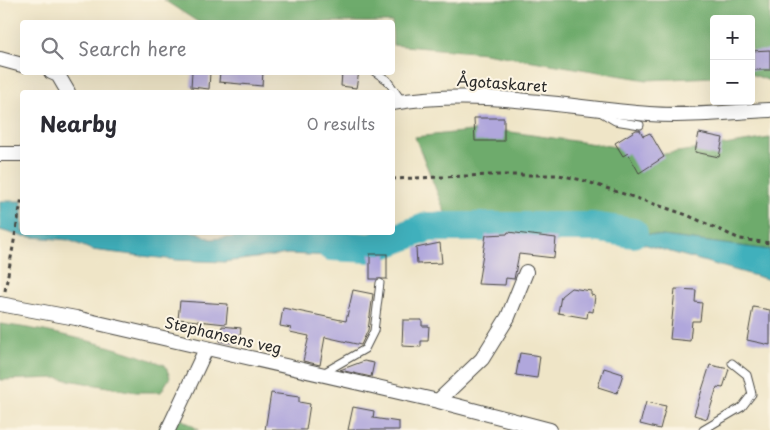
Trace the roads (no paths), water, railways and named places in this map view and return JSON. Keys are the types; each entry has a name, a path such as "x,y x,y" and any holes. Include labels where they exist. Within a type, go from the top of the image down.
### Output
{"street":[{"path":"0,59 20,64"},
{"path":"58,75 67,90"},
{"name":"Ågotaskaret","path":"398,103 443,97 504,98 598,110 669,115 770,110"},
{"path":"0,154 20,154"},
{"path":"438,401 482,359 508,317 526,272"},
{"name":"Stephansens veg","path":"1,304 76,318 321,374 438,401 550,430"},
{"path":"168,430 206,349"}],"lane":[{"name":"Ågotaskaret","path":"380,75 387,80 392,90"},
{"name":"Ågotaskaret","path":"598,110 609,118 640,125"},
{"path":"321,374 365,350 374,331 380,283"},
{"path":"703,430 742,407 752,394 747,375 732,363"}],"water":[{"path":"0,201 20,201 20,235 203,235 211,239 260,235 355,235 372,248 354,254 333,256 288,254 224,262 176,260 92,250 69,240 20,236 0,230"},
{"path":"593,227 770,250 770,280 653,247"}],"waterway":[{"path":"331,246 372,248 428,227 593,227 633,233"}]}
